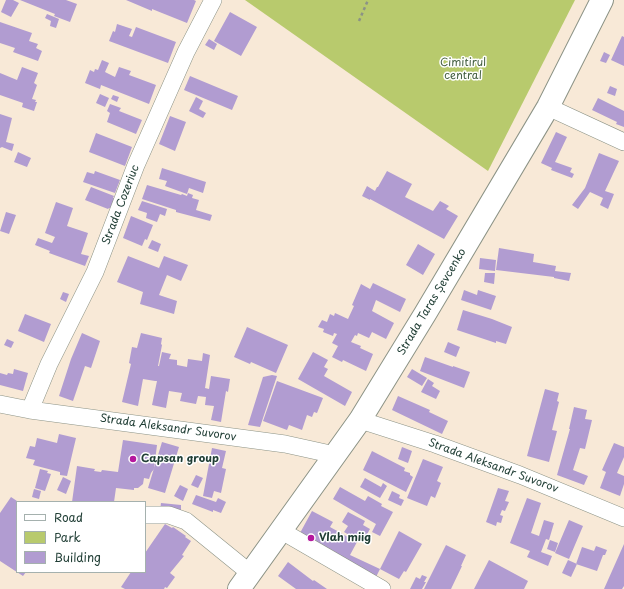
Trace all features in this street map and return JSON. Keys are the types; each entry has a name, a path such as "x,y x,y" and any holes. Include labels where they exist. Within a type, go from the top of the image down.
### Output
{"main road":[{"name":"Strada Taras Șevcenko","path":"245,581 360,420 548,107 602,0"}],"street":[{"name":"Strada Cozeriuc","path":"30,410 49,364 95,272 136,164 186,52 213,0"},
{"path":"548,107 624,142"},
{"name":"Strada Aleksandr Suvorov","path":"0,404 30,410 277,443 335,455"},
{"name":"Strada Aleksandr Suvorov","path":"360,420 435,444 520,475 624,518"},
{"path":"146,515 169,515 186,521 245,581"},
{"path":"280,530 382,589"}],"path":[{"path":"360,21 368,0"}],"green space":[{"name":"Cimitirul central","path":"245,0 575,0 488,171"}],"building":[{"path":"6,0 13,0 19,3 11,17 1,12"},
{"path":"20,0 66,0 77,4 70,22 54,16 55,14"},
{"path":"126,0 194,0 196,1 187,23"},
{"path":"230,12 257,27 241,56 214,41"},
{"path":"47,14 59,19 56,28 50,26 51,21 45,18"},
{"path":"0,22 32,33 29,41 38,44 36,48 42,51 38,61 13,52 15,48 0,43"},
{"path":"117,24 132,29 129,36 132,37 136,27 176,42 168,63 109,41 113,31 115,32"},
{"path":"622,36 624,37 624,66 611,60"},
{"path":"209,39 217,44 214,50 205,45"},
{"path":"604,52 610,55 606,63 600,61"},
{"path":"102,60 109,63 105,72 115,77 119,67 131,71 129,75 156,85 149,104 101,85 100,89 85,83 90,70 94,72 95,69 98,70"},
{"path":"22,67 38,73 34,83 37,85 32,99 36,100 35,102 37,102 34,111 22,107 23,103 0,95 0,73 17,80"},
{"path":"190,76 238,96 232,110 184,90"},
{"path":"610,86 617,89 615,96 607,93"},
{"path":"100,94 109,98 105,107 96,103"},
{"path":"113,95 119,97 117,102 111,99"},
{"path":"196,97 203,101 199,109 206,113 203,118 189,111"},
{"path":"598,98 624,111 624,127 592,110"},
{"path":"110,104 121,108 119,111 142,120 136,134 107,122 110,113 107,111"},
{"path":"0,114 12,118 6,142 14,144 12,151 2,147 0,148"},
{"path":"170,116 186,122 175,151 159,144"},
{"path":"556,132 567,137 555,162 572,168 570,172 574,174 572,178 551,170 552,168 541,163"},
{"path":"96,133 132,147 125,166 89,152"},
{"path":"18,152 31,158 27,167 14,162"},
{"path":"599,153 619,161 605,191 614,194 608,209 600,205 603,198 590,192 578,209 572,205 585,188"},
{"path":"162,168 206,182 203,193 189,188 187,194 165,186 167,181 159,179"},
{"path":"95,171 120,180 115,193 83,182 87,172 94,174"},
{"path":"387,171 412,184 405,197 433,211 440,201 449,206 446,209 458,216 444,239 362,196 367,186 375,191"},
{"path":"147,185 181,195 187,196 188,193 193,195 192,198 199,200 196,210 212,215 210,221 176,212 176,210 142,199"},
{"path":"91,187 114,196 113,198 116,199 112,209 108,209 85,200"},
{"path":"142,201 167,209 165,216 160,214 157,222 146,218 147,213 138,210"},
{"path":"56,202 73,208 67,226 88,233 81,254 89,256 85,266 49,253 50,251 35,245 38,238 52,243 55,237 45,233"},
{"path":"6,212 16,215 9,234 0,231"},
{"path":"131,216 153,225 147,240 145,239 142,246 123,238"},
{"path":"152,240 161,244 158,252 148,248"},
{"path":"418,244 435,254 423,275 406,265"},
{"path":"499,248 534,254 533,262 556,266 555,271 571,273 569,281 554,277 496,270"},
{"path":"128,256 159,268 164,256 188,265 181,281 167,275 159,295 177,301 174,314 140,304 143,292 117,282"},
{"path":"480,258 496,260 495,271 479,269"},
{"path":"485,273 495,273 494,284 484,282"},
{"path":"373,283 406,299 400,312 376,300 372,311 394,323 386,339 372,332 369,338 358,333 351,342 361,346 360,348 373,354 366,371 343,360 342,362 332,357 338,346 332,343 337,334 334,333 333,336 323,332 324,329 318,327 322,320 327,322 330,314 334,316 335,313 348,319 361,284 370,289"},
{"path":"464,290 477,295 478,290 496,296 491,310 461,300"},
{"path":"63,292 69,294 66,302 60,299"},
{"path":"463,310 512,327 506,344 496,341 496,343 457,330"},
{"path":"25,314 51,324 44,342 18,331"},
{"path":"247,327 288,345 276,373 251,362 250,364 234,357"},
{"path":"82,333 100,341 91,368 85,366 73,401 59,396 71,359"},
{"path":"141,333 162,338 158,366 162,352 171,354 169,359 177,360 177,365 187,367 188,359 202,361 203,353 210,355 205,388 209,389 211,376 230,379 228,392 226,391 221,422 211,420 214,406 205,405 206,397 198,396 196,404 180,401 182,393 169,391 166,408 152,405 157,381 143,379 138,406 122,402 131,364 129,363 132,347 137,348"},
{"path":"7,339 14,342 11,348 4,345"},
{"path":"448,342 460,347 456,357 444,352"},
{"path":"313,352 328,360 324,367 328,369 324,376 352,392 345,406 298,379"},
{"path":"425,357 470,372 464,388 420,371"},
{"path":"14,369 28,373 23,391 0,385 0,373 7,375 8,373 13,374"},
{"path":"412,369 427,378 422,386 407,377"},
{"path":"272,375 277,376 260,427 248,425 263,377"},
{"path":"428,379 434,383 432,386 440,391 436,399 421,392"},
{"path":"277,381 323,398 317,413 314,412 312,417 307,415 302,430 289,425 287,430 263,421"},
{"path":"545,389 559,393 557,401 559,402 552,430 557,431 549,462 527,456"},
{"path":"398,396 430,410 429,412 448,421 442,434 392,410"},
{"path":"574,407 587,410 585,419 592,420 585,449 580,448 573,470 588,476 584,485 557,475 570,429"},
{"path":"59,434 76,438 67,476 60,475 60,472 33,465 35,460 26,458 30,446 35,447 37,438 57,443"},
{"path":"123,440 157,445 154,469 149,479 144,478 143,484 138,488 134,488 134,490 116,488 114,501 72,501 77,466 95,469 94,471 101,472 102,470 118,472"},
{"path":"162,442 179,447 165,493 148,488"},
{"path":"614,443 624,447 624,457 617,473 624,476 624,484 620,496 600,488 606,472 602,470"},
{"path":"402,447 412,451 408,463 398,459"},
{"path":"212,448 226,451 222,468 226,469 221,493 214,491 212,498 203,496"},
{"path":"372,451 405,468 404,471 410,473 413,477 406,492 363,470"},
{"path":"423,459 443,467 437,481 441,483 435,498 431,496 427,506 407,498"},
{"path":"40,469 48,471 47,473 51,474 45,491 35,488"},
{"path":"196,475 203,478 198,488 191,485"},
{"path":"63,477 71,481 66,494 57,490"},
{"path":"365,478 381,487 383,483 387,486 380,498 360,487"},
{"path":"180,485 188,489 183,501 174,496"},
{"path":"340,487 365,501 368,496 382,504 381,506 393,512 380,536 372,532 376,524 333,499"},
{"path":"498,488 509,491 505,501 509,502 505,511 502,510 500,515 503,516 501,523 497,522 496,526 486,522"},
{"path":"34,489 41,491 39,499 32,497"},
{"path":"392,491 400,495 399,498 404,500 401,506 388,500"},
{"path":"196,495 216,502 218,498 226,502 221,513 213,510 213,512 192,504"},
{"path":"11,497 17,501 16,571 0,561 0,513"},
{"path":"527,498 541,503 531,533 539,536 544,520 554,523 549,540 546,539 541,552 552,556 548,566 527,557 530,551 510,543"},
{"path":"161,503 181,505 181,513 160,511"},
{"path":"312,511 333,522 330,527 357,542 350,555 380,569 376,577 300,533"},
{"path":"348,512 365,521 363,525 370,529 366,536 359,532 356,539 344,532 348,526 342,522"},
{"path":"569,520 583,526 569,559 555,553"},
{"path":"165,524 172,528 173,527 191,541 182,555 184,556 170,573 175,577 167,588 125,589 121,587 130,573 146,573 146,552"},
{"path":"399,531 422,544 406,572 404,571 399,579 380,569"},
{"path":"550,540 558,543 555,552 547,549"},
{"path":"624,544 624,586 622,589 604,589"},
{"path":"446,545 466,555 451,589 424,589"},
{"path":"596,546 607,550 605,555 603,555 597,571 576,564 582,547 594,551"},
{"path":"489,560 528,581 524,589 474,589"},
{"path":"568,560 577,564 571,577 562,573"},
{"path":"288,562 313,581 314,580 327,589 296,589 278,576"},
{"path":"18,573 25,573 23,576"},
{"path":"422,575 427,577 422,589 410,589 416,577 420,579"}],"place":[{"name":"Capsan group","path":"133,459"},
{"name":"Vlah miig","path":"311,538"}]}
